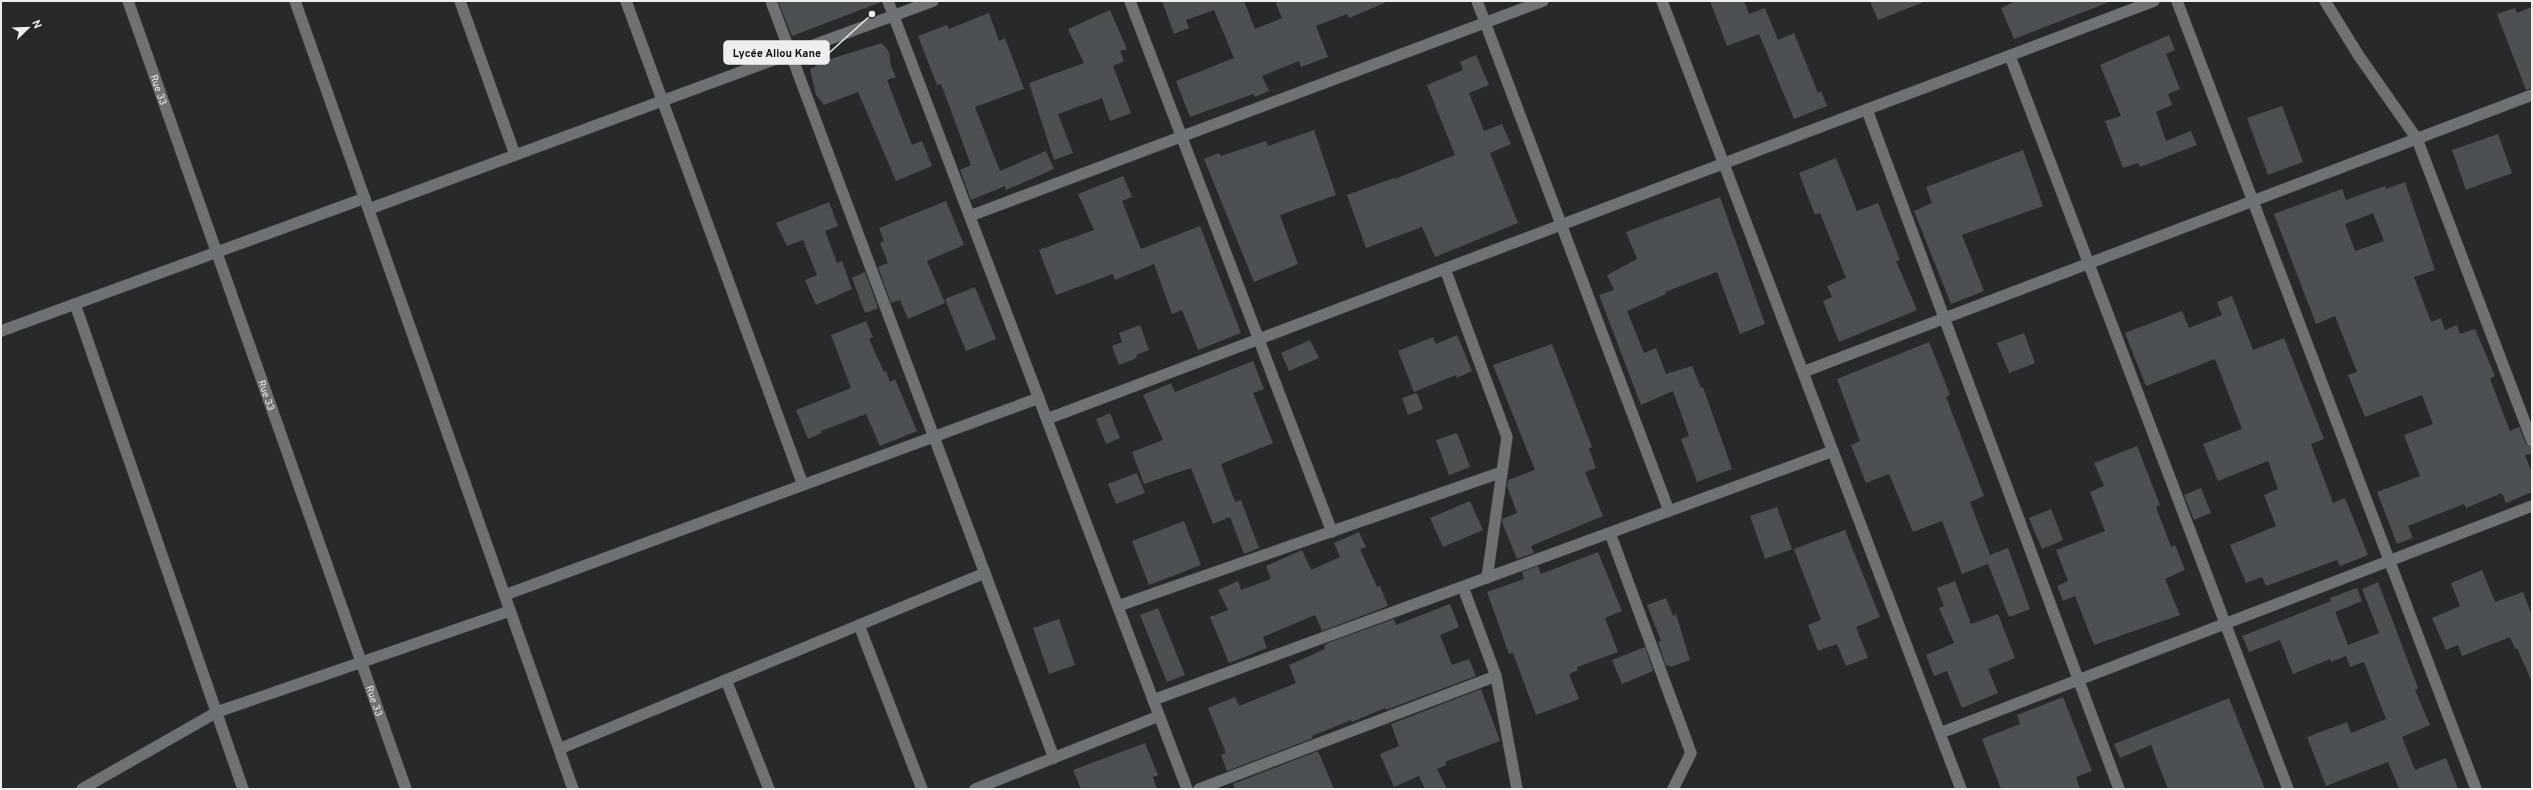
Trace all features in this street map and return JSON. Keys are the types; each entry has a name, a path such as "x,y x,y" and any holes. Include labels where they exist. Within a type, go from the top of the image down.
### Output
{"street":[{"name":"Rue 33","path":"128,1 406,789"},
{"path":"296,1 573,789"},
{"path":"460,1 515,155"},
{"path":"626,1 803,485"},
{"path":"771,1 1054,758"},
{"path":"888,1 1187,789"},
{"path":"369,209 934,1"},
{"path":"1130,1 1332,532"},
{"path":"1477,1 1669,511"},
{"path":"970,216 1543,1"},
{"path":"1662,1 1961,789"},
{"path":"1047,419 2010,56 2140,4 2154,1"},
{"path":"2177,1 2476,789"},
{"path":"2324,1 2359,56 2417,138 2532,441"},
{"path":"2010,56 2288,789"},
{"path":"1803,372 2532,95"},
{"path":"1866,110 2119,789"},
{"path":"1,331 365,198"},
{"path":"1445,269 1507,437 1487,578"},
{"path":"75,304 243,789"},
{"path":"505,595 1039,398"},
{"path":"1153,700 1833,451"},
{"path":"1118,606 1502,472"},
{"path":"1940,733 2532,506"},
{"path":"1610,533 1690,752 1673,789"},
{"path":"559,749 985,573"},
{"path":"1463,587 1496,676 1516,789"},
{"path":"82,789 216,712 510,611"},
{"path":"859,625 922,789"},
{"path":"1199,789 1496,676"},
{"path":"726,680 769,789"},
{"path":"975,789 1159,716"}],"building":[{"path":"778,1 880,1 881,2 792,36"},
{"path":"1162,1 1244,1 1255,29 1282,18 1275,1 1389,1 1349,18 1347,14 1316,26 1328,57 1301,67 1299,61 1262,76 1269,91 1255,97 1253,94 1190,117 1176,81 1234,58 1214,10 1186,20 1189,28 1174,34"},
{"path":"1710,1 1744,1 1749,14 1765,8 1778,40 1794,33 1818,93 1821,91 1827,106 1794,119 1759,34 1727,46"},
{"path":"1870,1 1924,1 1924,2 1878,20"},
{"path":"2016,1 2109,2 2014,39 2001,8"},
{"path":"2532,7 2532,88 2526,90 2497,14 2515,8 2517,13"},
{"path":"1110,10 1127,49 1120,51 1124,61 1113,66 1131,113 1110,121 1102,98 1058,114 1073,153 1054,160 1029,83 1084,63 1068,29"},
{"path":"989,13 999,41 1005,38 1024,89 975,107 1000,171 1046,151 1054,169 1006,190 1005,186 971,200 960,170 971,165 941,84 937,85 918,36 947,25 949,29"},
{"path":"2169,35 2175,50 2166,54 2180,89 2168,94 2172,105 2156,112 2166,141 2191,131 2197,145 2140,167 2138,163 2123,168 2105,121 2121,116 2100,65"},
{"path":"882,43 889,52 891,66 896,77 887,80 912,145 922,141 932,166 896,181 858,92 824,105 816,95 810,69 827,60"},
{"path":"1476,55 1489,85 1469,93 1484,131 1502,124 1511,144 1490,153 1518,223 1435,257 1422,227 1366,248 1347,195 1394,178 1395,179 1455,155 1427,85 1463,70 1460,62"},
{"path":"2282,106 2303,162 2268,175 2247,118"},
{"path":"1314,130 1336,195 1280,215 1298,264 1254,282 1204,159 1219,153 1221,156 1266,141 1268,146"},
{"path":"2498,134 2512,173 2466,190 2452,150"},
{"path":"2023,150 2043,206 1962,235 1984,291 1951,304 1914,211 1932,203 1926,187"},
{"path":"1836,158 1857,211 1878,203 1900,260 1896,261 1917,310 1839,342 1823,301 1832,297 1827,286 1846,278 1820,213 1815,215 1799,173"},
{"path":"1123,176 1132,197 1122,201 1141,249 1200,226 1241,333 1198,350 1182,310 1172,314 1154,264 1115,280 1113,274 1056,295 1039,250 1094,230 1078,194"},
{"path":"2405,182 2435,270 2414,277 2431,322 2441,318 2445,330 2457,325 2460,334 2475,329 2495,376 2490,379 2510,431 2519,427 2526,444 2532,448 2532,454 2525,455 2532,473 2532,492 2506,503 2502,493 2466,508 2464,504 2408,526 2413,538 2397,544 2377,492 2420,476 2404,435 2433,424 2422,395 2365,417 2348,375 2357,372 2335,316 2316,324 2274,214 2342,189 2346,200 2385,186 2386,189","holes":["2373,213 2384,241 2355,251 2345,224"]},
{"path":"1720,197 1765,324 1740,334 1717,272 1665,292 1666,294 1627,311 1644,353 1656,348 1666,374 1692,366 1701,388 1703,387 1732,469 1697,482 1681,439 1689,436 1673,391 1641,405 1599,295 1614,290 1607,275 1637,259 1626,232"},
{"path":"946,201 964,245 927,261 945,303 908,319 900,300 891,303 878,267 888,263 880,243 884,241 879,228"},
{"path":"829,202 838,226 825,231 837,263 842,261 852,289 816,305 805,280 817,275 803,240 787,246 776,223"},
{"path":"865,272 878,308 865,313 852,278"},
{"path":"975,287 996,339 966,351 945,299"},
{"path":"2232,296 2253,350 2284,338 2324,439 2311,444 2333,503 2345,498 2368,555 2340,566 2337,560 2266,586 2262,577 2246,583 2230,545 2276,526 2264,495 2278,489 2268,461 2218,481 2203,444 2242,429 2215,359 2146,386 2125,333 2182,311 2189,328 2222,315 2217,302"},
{"path":"866,321 873,337 869,339 884,372 886,371 890,382 895,379 917,431 880,446 866,414 821,431 822,433 808,439 796,410 851,388 831,335"},
{"path":"1140,325 1149,350 1136,355 1137,358 1119,365 1112,346 1122,342 1119,333"},
{"path":"2024,333 2035,363 2009,373 1997,343"},
{"path":"1457,335 1472,371 1457,378 1456,375 1414,392 1398,351 1433,337 1436,344"},
{"path":"1310,340 1319,358 1289,371 1281,353"},
{"path":"1929,342 1950,395 1946,397 1984,496 1970,502 1990,555 2008,548 2030,609 2009,617 1988,564 1962,574 1942,521 1913,532 1889,474 1866,483 1851,445 1860,441 1837,379"},
{"path":"1552,344 1592,447 1589,449 1596,468 1585,472 1603,516 1531,546 1534,553 1517,559 1502,522 1502,519 1517,513 1507,486 1508,480 1535,470 1493,365"},
{"path":"1253,361 1264,389 1253,393 1273,443 1221,464 1235,502 1241,500 1259,548 1244,554 1230,517 1213,524 1191,468 1144,484 1132,452 1163,440 1143,395 1171,383 1175,392"},
{"path":"1417,393 1423,409 1408,415 1402,398"},
{"path":"1110,413 1120,438 1106,444 1096,419"},
{"path":"1457,433 1470,467 1449,475 1436,440"},
{"path":"2137,446 2160,505 2156,507 2171,547 2175,545 2185,570 2165,579 2180,615 2094,645 2075,596 2063,601 2057,586 2068,581 2056,550 2105,531 2090,492 2104,486 2094,463"},
{"path":"1137,473 1145,493 1116,504 1108,484"},
{"path":"2201,488 2211,513 2194,520 2184,495"},
{"path":"1470,501 1483,530 1443,547 1430,518"},
{"path":"1777,507 1792,549 1765,559 1750,516"},
{"path":"2051,509 2063,540 2042,549 2029,518"},
{"path":"1184,521 1201,565 1149,585 1132,541"},
{"path":"1845,530 1880,617 1856,627 1868,658 1846,666 1837,644 1818,651 1808,625 1821,620 1794,549"},
{"path":"1359,532 1366,547 1360,549 1377,587 1380,586 1388,606 1322,631 1315,615 1263,637 1267,648 1229,663 1210,617 1228,610 1218,590 1238,581 1241,590 1271,579 1266,566 1302,550 1311,570 1340,557 1334,543"},
{"path":"1598,552 1622,611 1605,618 1618,652 1577,667 1578,670 1569,674 1579,699 1536,715 1513,653 1509,654 1487,592 1524,579 1522,572 1538,566 1541,574"},
{"path":"2482,570 2495,602 2523,592 2532,616 2532,682 2517,648 2515,649 2510,637 2462,656 2458,645 2446,650 2432,618 2460,606 2451,583"},
{"path":"1955,581 1971,624 1998,614 2015,658 1988,669 1998,693 1962,708 1947,671 1934,676 1926,655 1954,643 1939,608 1944,606 1937,588"},
{"path":"2378,582 2418,688 2415,690 2430,725 2402,737 2415,770 2446,758 2458,789 2399,789 2388,762 2326,786 2307,737 2347,722 2351,733 2386,719 2364,662 2350,667 2346,656 2331,662 2330,659 2293,674 2280,640 2249,652 2242,636 2331,601 2348,645 2379,633 2362,589"},
{"path":"2357,588 2362,601 2335,612 2330,598"},
{"path":"1666,598 1673,616 1676,614 1690,660 1670,667 1669,665 1666,666 1658,642 1661,641 1647,605"},
{"path":"1450,604 1459,627 1440,635 1452,665 1469,659 1476,676 1386,710 1385,708 1352,722 1351,720 1312,736 1313,738 1227,771 1221,755 1226,753 1208,708 1235,697 1239,706 1296,683 1289,665 1325,649 1324,646 1328,643 1394,619 1396,625"},
{"path":"1158,608 1185,675 1167,682 1140,615"},
{"path":"1059,619 1075,665 1049,674 1033,628"},
{"path":"1645,647 1653,671 1622,684 1612,660"},
{"path":"1481,689 1500,741 1445,762 1446,765 1437,769 1447,789 1425,789 1419,776 1394,787 1380,754 1399,746 1391,724"},
{"path":"2063,697 2092,771 2076,777 2080,789 2001,789 1982,739 2020,724 2017,715"},
{"path":"2229,698 2265,789 2168,789 2151,745 2120,758 2114,744"},
{"path":"1145,743 1158,775 1153,777 1157,789 1081,789 1073,770"},
{"path":"1318,751 1334,789 1235,789 1233,784"}],"place":[{"name":"Lycée Aliou Kane","path":"872,14"}]}
